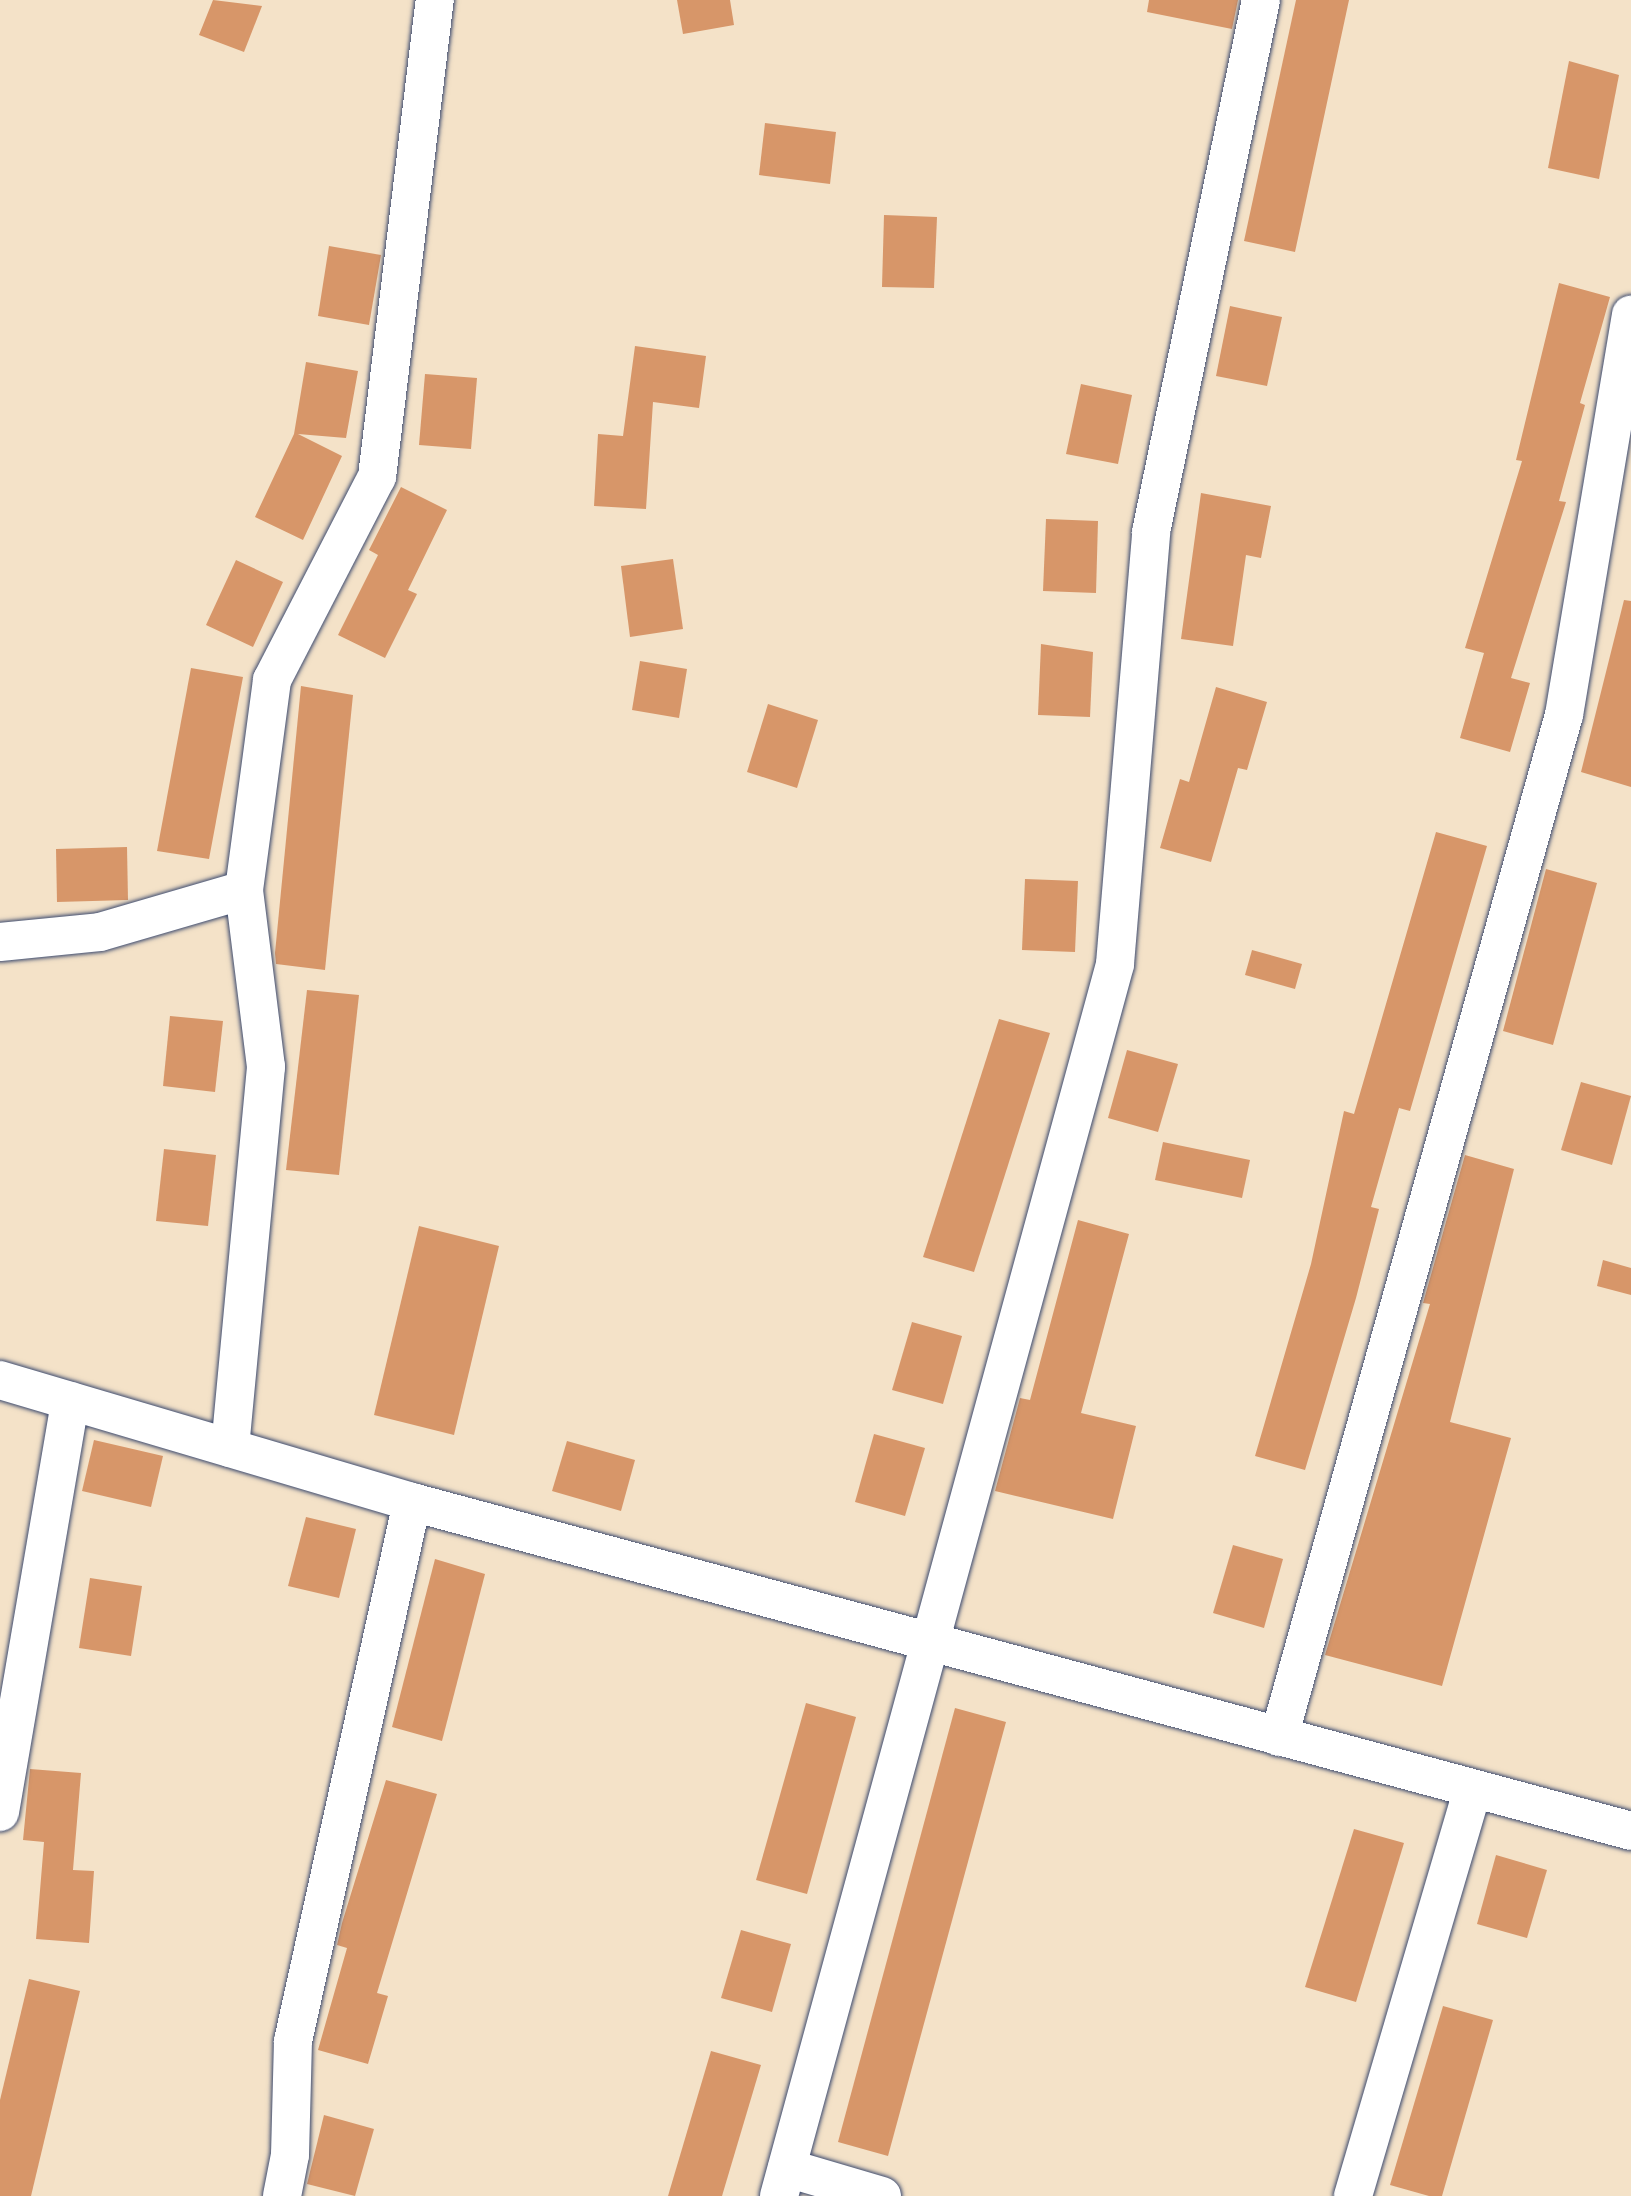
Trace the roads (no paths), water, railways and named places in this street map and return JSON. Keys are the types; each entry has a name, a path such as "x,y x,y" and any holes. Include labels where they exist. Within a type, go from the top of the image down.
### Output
{"street":[{"path":"230,1448 266,1068 244,890 272,680 377,478 435,0"},
{"path":"882,2196 783,2182 1114,964 1150,532 1261,0"},
{"path":"1279,1738 1564,715 1631,316"},
{"path":"0,942 100,932 244,890"},
{"path":"0,1380 412,1502 928,1638 1472,1791 1631,1831"},
{"path":"0,1812 70,1401"},
{"path":"282,2196 290,2155 294,2040 412,1502"},
{"path":"1353,2196 1472,1791"}]}
